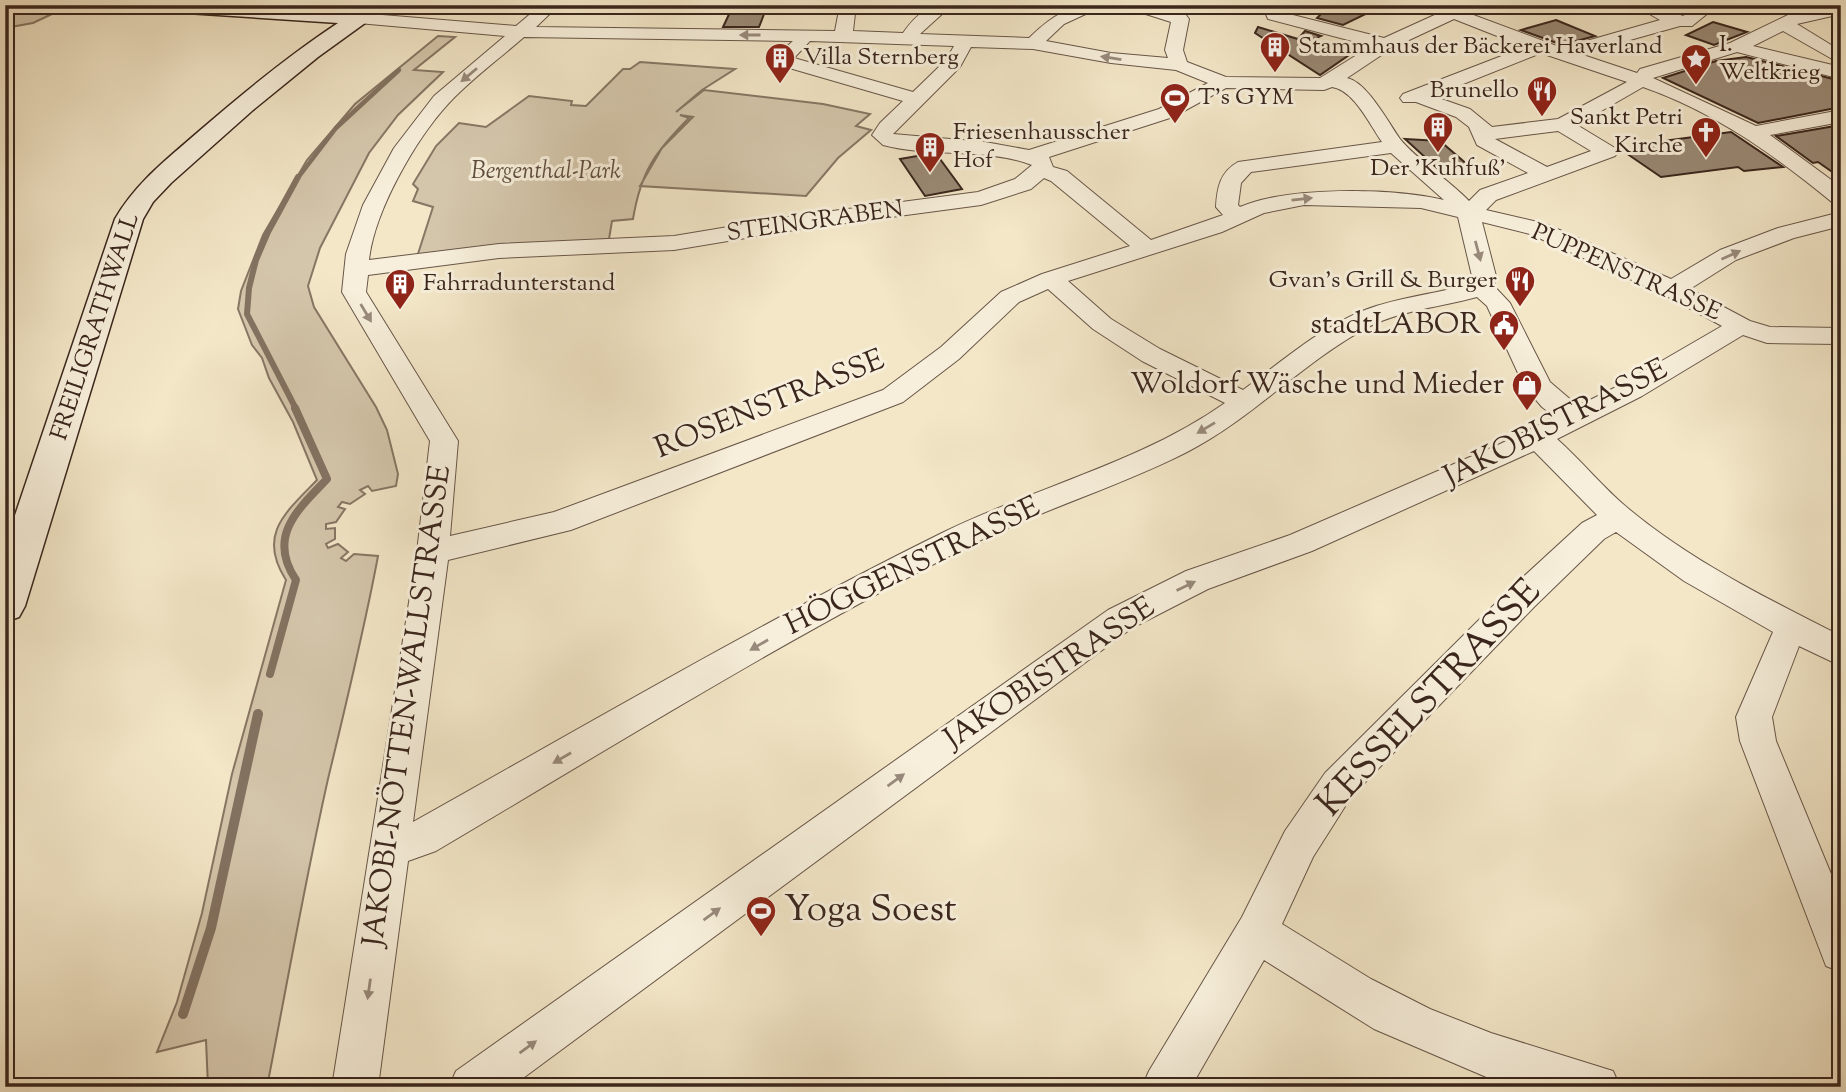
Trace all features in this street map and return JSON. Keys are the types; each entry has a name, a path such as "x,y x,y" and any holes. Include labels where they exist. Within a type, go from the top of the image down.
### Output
{"street":[{"path":"156,5 522,32 843,36 1033,44 1111,58 1179,65 1223,82 1270,85 1324,84 1386,44 1463,9"},
{"name":"FREILIGRATHWALL","path":"5,606 129,219 137,203 159,179 262,88 299,58 380,5"},
{"name":"JAKOBI-NÖTTEN-WALLSTRASSE","path":"355,1087 433,552 444,442 354,292 358,254 374,205 401,152 441,100 551,5"},
{"path":"843,36 848,5"},
{"path":"909,38 944,5"},
{"path":"1033,44 1058,20 1097,5"},
{"path":"1136,5 1180,19"},
{"path":"1179,65 1174,50 1180,19 1198,5"},
{"path":"1436,5 1463,9 1541,47 1640,80 1754,132 1841,198"},
{"path":"1479,5 1495,23"},
{"path":"1642,5 1677,21 1686,22 1710,5"},
{"path":"1271,6 1274,15 1386,44"},
{"path":"1562,125 1640,80 1647,73 1736,47 1796,18 1840,8"},
{"path":"1561,54 1677,21"},
{"path":"1783,23 1841,59"},
{"path":"803,36 801,43 785,56 785,61 916,99"},
{"path":"966,40 954,63 882,135 890,141 985,148 1036,163 1059,176 1147,247"},
{"path":"1541,47 1413,97 1470,116 1479,123 1485,141 1547,175"},
{"path":"1736,47 1841,73"},
{"path":"1331,81 1346,83 1365,103 1395,146 1444,187 1469,214 1484,275 1480,288 1497,303 1538,386 1552,401 1576,418"},
{"name":"STEINGRABEN","path":"356,269 499,251 674,243 798,214 981,198 1023,184 1036,163 1166,113 1223,82"},
{"path":"1754,132 1841,116"},
{"path":"1469,214 1488,195 1608,152 1562,125 1549,124 1503,134 1482,133"},
{"path":"1236,215 1227,207 1228,186 1234,172 1245,166 1395,146"},
{"name":"ROSENSTRASSE","path":"433,552 560,522 893,396 950,353 1010,297 1051,279 1214,227 1236,215 1281,202 1325,198 1421,201 1469,214"},
{"name":"PUPPENSTRASSE","path":"1469,214 1538,229 1672,289 1741,326"},
{"path":"1672,289 1728,255 1786,233 1841,219"},
{"path":"1051,279 1102,324 1151,355 1245,402"},
{"name":"HÖGGENSTRASSE","path":"390,849 422,838 763,642 960,537 1183,442 1362,320 1480,288"},
{"path":"1741,326 1767,335 1841,336"},
{"name":"JAKOBISTRASSE","path":"472,1087 1120,619 1197,580 1334,530 1536,438 1632,390 1741,326"},
{"path":"1536,438 1556,453 1618,516 1667,554 1841,652"},
{"name":"KESSELSTRASSE","path":"1165,1087 1257,932 1299,844 1338,785 1522,598 1592,531 1618,516"},
{"path":"1793,627 1781,648 1754,717 1758,741 1841,951"},
{"path":"1257,932 1388,1012 1452,1041 1567,1080 1597,1087"}],"green space":[{"path":"5,5 71,5 33,23 5,28"},
{"path":"438,36 455,37 414,70 443,72 398,115 369,153 320,248 308,286 314,307 376,407 387,430 398,474 396,486 372,491 368,486 360,490 365,494 350,504 342,502 338,507 345,509 336,522 326,524 326,529 335,528 335,539 326,544 328,548 338,544 348,552 341,558 346,561 354,554 378,556 320,817 267,1087 208,1087 206,1040 157,1052 177,1002 202,913 232,774 286,580 274,550 275,537 285,514 317,480 293,422 269,378 262,358 252,345 238,309 241,291 263,235 307,160 355,104"},
{"name":"Bergenthal-Park","path":"640,62 735,69 702,90 676,112 704,90 823,104 870,114 856,126 871,130 838,158 806,196 641,186 633,219 612,221 609,239 417,257 433,207 413,201 418,189 413,184 436,146 459,123 486,127 529,96 572,101 571,105 586,106 623,69 630,69","holes":["680,115 693,117 662,148 643,181 658,152 689,118"]}],"building":[{"path":"737,5 764,5 762,9 766,9 759,27 723,27 732,8"},
{"path":"1330,5 1372,5 1376,9 1343,25 1317,18"},
{"path":"1556,20 1595,36 1562,45 1521,30"},
{"path":"1713,22 1747,32 1714,45 1686,35"},
{"path":"1258,27 1298,39 1305,31 1321,36 1307,42 1349,55 1320,75 1255,33"},
{"path":"1746,57 1841,81 1841,107 1758,123 1663,78 1716,61"},
{"path":"1841,125 1841,178 1818,162 1813,163 1776,136"},
{"name":"Sankt Petri Kirche","path":"1731,132 1783,167 1744,171 1738,167 1661,177 1623,151 1647,148 1641,144"},
{"name":"Der 'Kuhfuß'","path":"1405,139 1440,141 1469,166 1438,169"},
{"name":"Friesenhausscher Hof","path":"937,155 962,189 925,196 900,159"}],"waterway":[{"path":"297,179 336,128 399,70"},
{"path":"296,409 247,314 249,288 256,260 298,177"},
{"path":"270,674 296,580 284,550 285,537 296,513 327,479 295,408"},
{"path":"183,1014 211,928 258,714"}],"place":[{"name":"Stammhaus der Bäckerei Haverland","path":"1275,74"},
{"name":"Villa Sternberg","path":"780,85"},
{"name":"I. Weltkrieg","path":"1696,86"},
{"name":"Brunello","path":"1542,118"},
{"name":"T's GYM","path":"1175,125"},
{"name":"Der 'Kuhfuß'","path":"1438,154"},
{"name":"Sankt Petri Kirche","path":"1706,159"},
{"name":"Friesenhausscher Hof","path":"930,174"},
{"name":"Gvan's Grill & Burger","path":"1520,308"},
{"name":"Fahrradunterstand","path":"400,311"},
{"name":"stadtLABOR","path":"1504,352"},
{"name":"Woldorf Wäsche und Mieder","path":"1527,412"},
{"name":"Yoga Soest","path":"761,938"}]}
